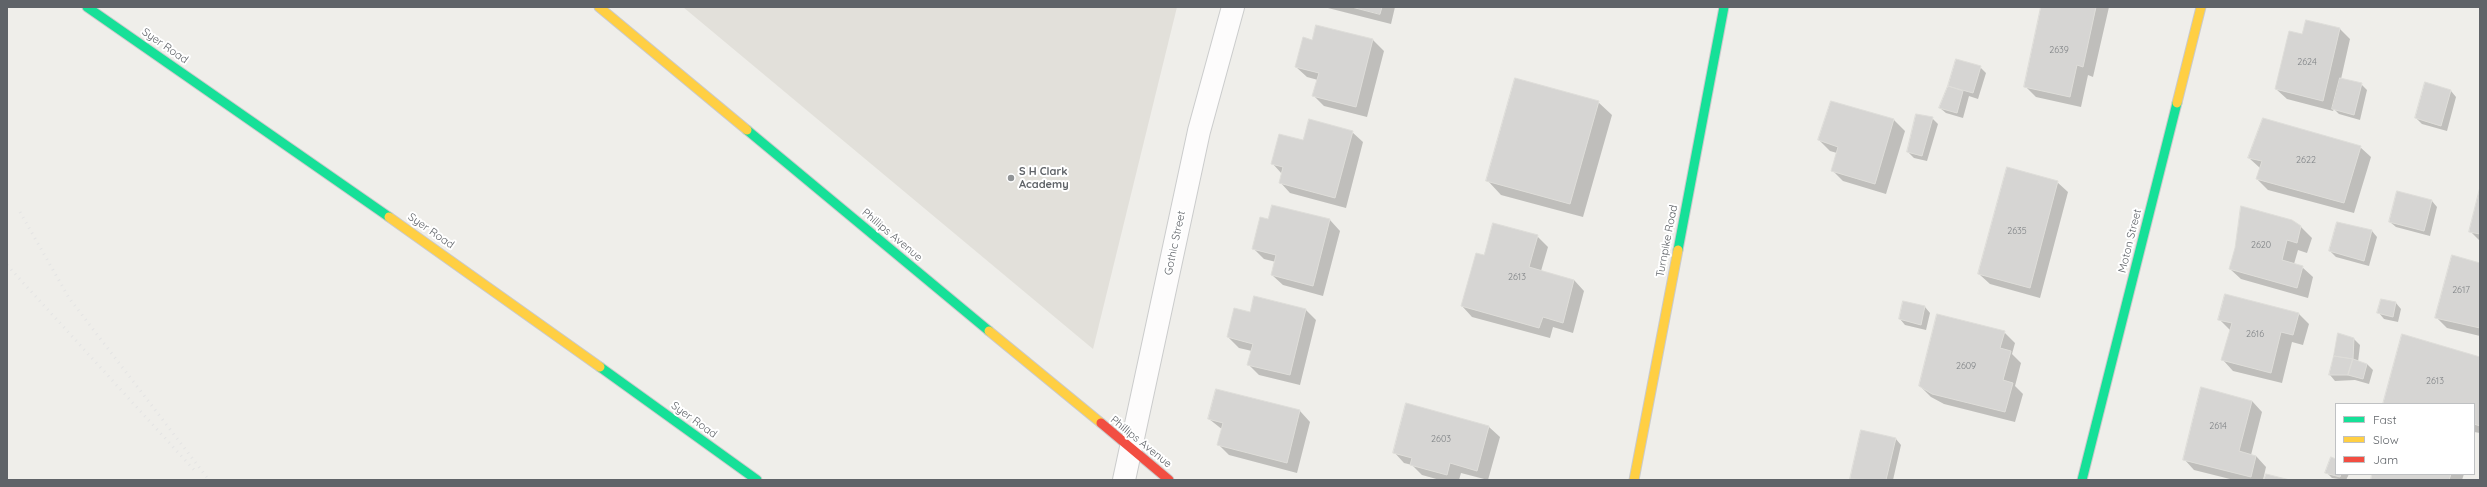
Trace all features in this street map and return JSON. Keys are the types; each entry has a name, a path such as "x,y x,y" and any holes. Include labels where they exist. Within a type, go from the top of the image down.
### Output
{"street":[{"name":"Syer Road","path":"87,7 470,273 757,480"},
{"name":"Phillips Avenue","path":"599,7 1169,480"},
{"name":"Gothic Street","path":"1124,480 1199,131 1233,7"},
{"name":"Turnpike Road","path":"1634,480 1724,7"},
{"name":"Moton Street","path":"2082,480 2201,7"}],"shaded area":[{"name":"S H Clark Academy","path":"683,7 1177,7 1093,349"}],"building":[{"path":"1352,7 1382,7 1380,14"},
{"path":"2041,7 2096,7 2083,67 2077,65 2070,97 2024,87"},
{"path":"2306,20 2340,28 2323,101 2275,89 2289,31 2302,34"},
{"path":"1316,25 1373,39 1356,107 1312,96 1319,73 1295,67 1303,37 1312,40"},
{"path":"1956,59 1981,66 1973,93 1948,86"},
{"path":"1515,78 1599,101 1570,204 1486,181"},
{"path":"2340,78 2362,83 2354,115 2332,109"},
{"path":"2425,82 2451,90 2441,126 2415,118"},
{"path":"1948,86 1963,91 1957,113 1939,108"},
{"path":"1831,101 1894,119 1875,184 1831,171 1838,147 1818,140"},
{"path":"1916,114 1933,117 1922,156 1907,152"},
{"path":"2263,118 2361,146 2344,203 2256,179 2262,161 2248,158"},
{"path":"1309,119 1353,131 1335,198 1279,183 1283,167 1271,164 1279,134 1303,140"},
{"path":"2007,167 2058,181 2030,288 1978,274"},
{"path":"2480,187 2480,234 2469,232"},
{"path":"2397,191 2432,200 2424,231 2389,222"},
{"path":"1272,205 1330,219 1313,286 1271,275 1276,255 1252,249 1260,217 1268,219"},
{"path":"2241,206 2292,220 2301,226 2297,243 2287,240 2282,260 2303,266 2297,288 2229,269 2235,248"},
{"path":"2337,222 2372,230 2364,261 2329,251"},
{"path":"1493,223 1538,235 1529,267 1574,280 1563,323 1543,317 1539,328 1461,306 1476,253 1484,255"},
{"path":"2452,255 2480,263 2480,328 2435,318"},
{"path":"2225,294 2299,313 2293,335 2281,332 2271,373 2221,360 2232,323 2218,320"},
{"path":"1254,296 1306,309 1290,375 1247,365 1253,344 1227,337 1234,308 1250,312"},
{"path":"2381,299 2396,302 2393,317 2377,313"},
{"path":"1903,301 1925,306 1921,325 1899,319"},
{"path":"1937,314 2005,331 2000,348 2011,351 2003,380 2013,383 2005,412 1932,394 1919,386"},
{"path":"2338,333 2354,338 2353,359 2334,356"},
{"path":"2402,334 2480,357 2480,426 2475,424 2475,403 2383,403"},
{"path":"2334,356 2353,359 2348,375 2329,375"},
{"path":"2353,359 2367,364 2363,379 2348,375"},
{"path":"2201,387 2252,401 2239,451 2256,456 2251,477 2183,460"},
{"path":"1216,389 1300,410 1287,463 1217,445 1223,423 1208,419"},
{"path":"1406,403 1489,426 1477,471 1450,463 1447,475 1410,465 1412,458 1393,453"},
{"path":"1861,430 1896,438 1886,480 1850,479"},
{"path":"2331,457 2335,459 2335,475 2341,475 2340,477 2325,473"},
{"path":"2266,474 2290,480 2264,480"},
{"path":"2372,475 2451,475 2449,480 2371,480"}],"railway":[{"path":"20,212 69,298 209,480"},
{"path":"7,265 195,471"}],"traffic: fast":[{"path":"87,7 389,217"},
{"path":"1678,250 1724,7"},
{"path":"2082,480 2177,103"},
{"path":"747,130 989,331"},
{"path":"600,367 757,480"}],"traffic: slow":[{"path":"599,7 747,130"},
{"path":"2177,103 2201,7"},
{"path":"389,217 600,367"},
{"path":"1634,480 1678,250"},
{"path":"989,331 1101,423"}],"traffic: jam":[{"path":"1101,423 1169,480"}],"place":[{"name":"S H Clark Academy","path":"1011,178"}]}
